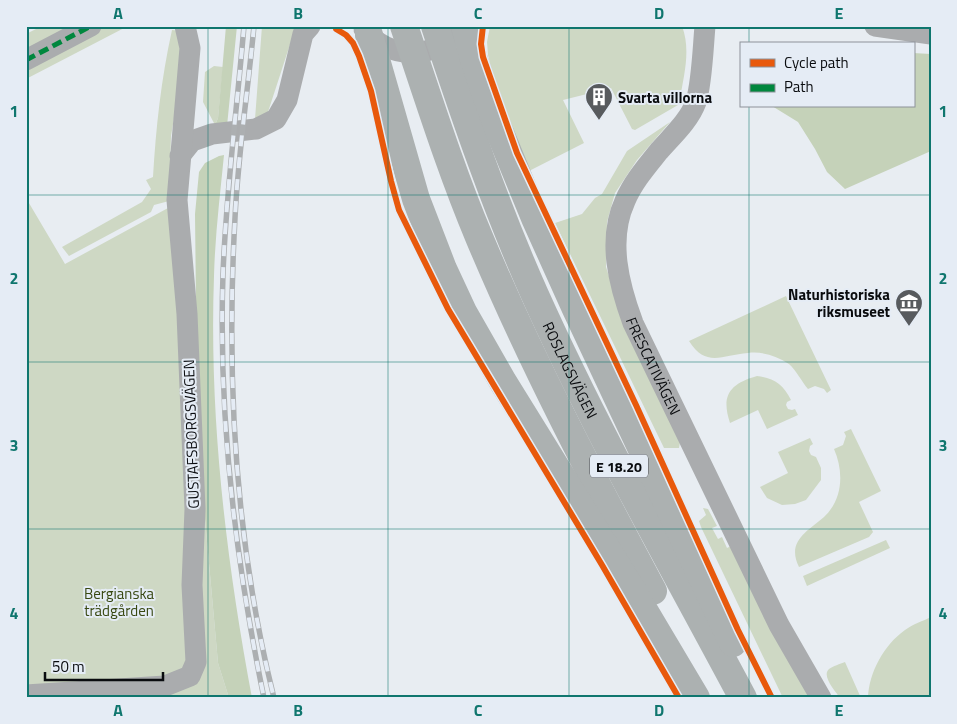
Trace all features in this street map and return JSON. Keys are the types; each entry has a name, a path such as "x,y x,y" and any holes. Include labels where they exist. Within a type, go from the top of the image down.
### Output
{"main road":[{"name":"ROSLAGSVÄGEN","path":"404,26 450,162 479,237 546,386 596,485 710,698"},
{"name":"ROSLAGSVÄGEN","path":"435,26 471,134 507,228 536,295 595,421 743,698"},
{"path":"466,26 474,60 496,123 535,218 580,318 746,669 756,698"},
{"path":"364,29 416,199 462,312 696,698"}],"street":[{"path":"26,60 91,26"},
{"name":"GUSTAFSBORGSVÄGEN","path":"26,696 165,686 190,676 196,662 192,585 194,509 187,314 177,200 190,48 185,26"},
{"path":"180,156 192,141 212,134 256,129 276,119 288,100 303,34 310,26"},
{"path":"364,29 380,44 393,50 407,53 422,52 435,48 447,40 459,26"},
{"name":"FRESCATIVÄGEN","path":"705,26 696,102 686,120 633,184 624,202 618,222 617,267 623,297 633,323 779,625 821,698"},
{"path":"875,26 931,34"},
{"path":"184,116 192,129 212,134"}],"green space":[{"path":"42,26 128,26 26,79 26,34"},
{"path":"226,26 237,26 227,126 215,125 218,118"},
{"path":"262,26 296,26 268,112 255,119"},
{"path":"490,26 682,26 685,35 686,53 685,71 678,105 635,130 632,129 611,88 563,100 584,143 529,171 493,76 487,42"},
{"path":"172,30 182,31 178,94 171,136 169,201 154,205 151,212 69,256 62,247 142,202 151,189 146,180 153,177 160,104"},
{"path":"914,53 931,54 931,151 845,189 827,172 798,122 775,108 914,108"},
{"path":"214,66 223,67 218,118 215,125 203,102 205,72"},
{"path":"670,122 637,160 615,193 607,222 606,267 624,322 680,442 679,448 664,448 555,223 582,214 595,198 602,194 627,151"},
{"path":"224,155 215,261 214,382 221,488 227,541 252,698 229,698 218,663 204,508 197,392 195,214 199,172 205,163"},
{"name":"Bergianska trädgården","path":"26,198 65,264 168,208 204,508 218,663 229,698 26,698"},
{"path":"786,296 831,390 827,393 824,389 815,386 808,389 789,364 774,356 764,353 753,353 715,358 708,357 702,355 689,341"},
{"path":"757,376 773,380 781,386 791,400 786,405 788,409 795,409 798,415 767,429 758,410 730,423 726,405 730,392 740,383"},
{"path":"851,429 881,491 859,502 873,532 869,537 799,567 795,550 797,543 806,532 824,517 835,502 840,485 840,476 834,449 843,445 846,436 844,432"},
{"path":"810,438 813,444 810,446 809,451 811,455 816,457 821,468 821,480 806,500 795,504 782,505 767,498 760,487 788,473 778,452"},
{"path":"703,508 708,509 717,526 712,528 718,539 722,537 727,548 731,546 811,698 783,698 701,527 699,521 706,515"},
{"path":"886,540 890,548 807,586 803,576"},
{"path":"931,617 931,698 868,698 871,679 884,651 897,636 908,628"},
{"path":"845,662 861,698 840,698 828,680 827,672 829,669"}],"railway":[{"path":"244,26 224,243 223,381 226,434 237,540 264,698"},
{"path":"254,26 236,194 232,278 233,399 242,520 250,580 274,698"}],"marked path":[{"path":"26,60 91,26"}],"cycle path":[{"path":"336,26 336,29 346,35 353,43 359,56 371,91 399,210 448,309 602,565 679,698"},
{"path":"483,26 481,44 483,57 517,153 636,405 738,630 772,698"}],"place":[{"name":"Svarta villorna","path":"599,121"},
{"name":"Naturhistoriska riksmuseet","path":"909,327"}]}
